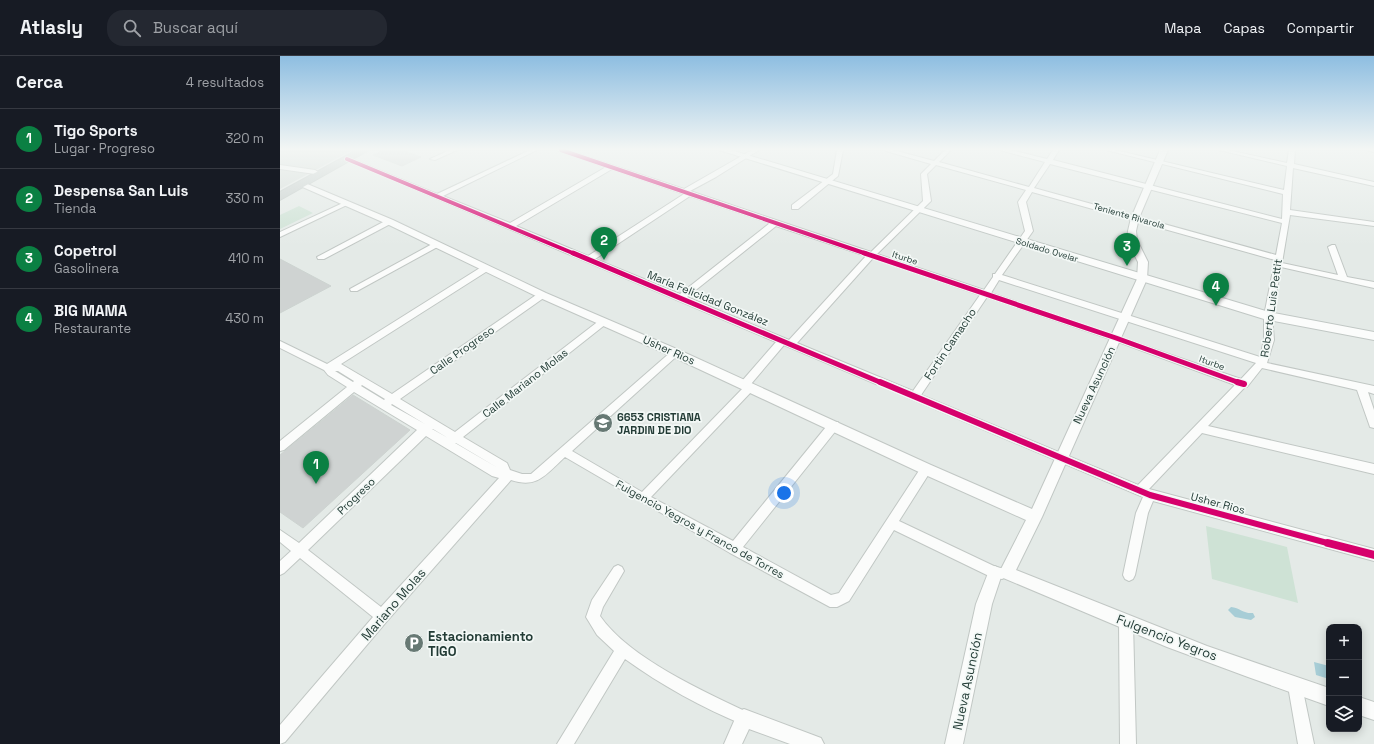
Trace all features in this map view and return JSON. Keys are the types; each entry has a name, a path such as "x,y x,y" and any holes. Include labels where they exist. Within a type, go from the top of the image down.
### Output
{"highway":[{"path":"280,191 297,182"},
{"path":"280,197 307,182"}],"main road":[{"name":"Soldado Ovelar","path":"832,182 1142,279 1268,316 1374,336"}],"street":[{"name":"María Felicidad González","path":"404,182 1060,458"},
{"path":"438,196 467,182"},
{"path":"510,226 585,182"},
{"name":"Iturbe","path":"655,182 1116,338 1244,384"},
{"path":"589,259 705,182"},
{"path":"795,207 828,182"},
{"path":"643,498 787,342 927,201 925,182"},
{"name":"Teniente Rivarola","path":"1005,182 1135,218 1278,261 1344,279 1374,285"},
{"name":"Fortin Camacho","path":"915,396 996,276 1029,231 1022,202 1035,182"},
{"path":"1133,182 1286,222"},
{"name":"Nueva Asunción","path":"954,744 987,590 1001,573 1035,517 1060,458 1142,279 1144,262 1132,240 1135,218 1151,182"},
{"path":"1242,182 1287,193"},
{"name":"Roberto Luis Pettit","path":"1129,576 1146,493 1200,428 1262,364 1269,340 1268,316 1286,222 1288,182"},
{"name":"Usher Rios","path":"302,185 390,222 542,295 748,386 926,469 1035,517"},
{"path":"280,235 347,204"},
{"path":"1286,212 1374,224"},
{"path":"321,257 390,222"},
{"path":"680,298 775,223"},
{"path":"354,289 437,245"},
{"path":"1332,248 1344,279"},
{"path":"328,368 486,268"},
{"path":"996,276 1262,364 1374,390"},
{"name":"Calle Progreso","path":"387,402 542,295"},
{"name":"Calle Mariano Molas","path":"452,441 603,322"},
{"path":"280,344 289,350 328,368 331,373 357,384 452,441 496,473 529,479 536,477 565,452 674,353"},
{"path":"280,356 289,350"},
{"path":"280,447 357,384"},
{"path":"1361,387 1374,424"},
{"path":"734,549 834,425"},
{"name":"Progreso","path":"280,569 428,427"},
{"path":"1200,428 1374,469"},
{"name":"Fulgencio Yegros y Franco de Torres","path":"565,452 643,498 830,601 837,601 844,597 892,523"},
{"name":"Usher Rios","path":"1060,458 1146,493 1374,555"},
{"path":"926,469 892,523 1001,573"},
{"name":"Mariano Molas","path":"280,737 382,616 507,474"},
{"path":"280,535 382,616"},
{"path":"618,571 597,604 592,617 596,624 623,650 691,692 744,718 816,744"},
{"name":"Fulgencio Yegros","path":"1001,573 1295,686 1326,696"},
{"path":"1126,622 1128,744"},
{"path":"566,744 623,650"},
{"path":"1295,686 1306,744"},
{"path":"1362,707 1374,711"},
{"path":"733,744 744,718"}],"shaded area":[{"path":"280,182 293,182 280,189"}],"green space":[{"path":"299,206 313,213 280,229 280,215"},
{"path":"1206,526 1287,547 1298,603 1212,579"}],"water":[{"path":"1231,607 1247,613 1253,613 1255,617 1251,620 1235,617 1228,610"},
{"path":"1314,662 1326,665 1326,678 1316,675"}],"building":[{"path":"280,259 331,286 280,313"},
{"path":"353,395 410,430 303,528 280,512 280,455"}],"cycle path":[{"path":"403,182 1150,495 1374,555"},
{"path":"656,182 1116,338 1244,384"}],"place":[{"name":"Despensa San Luis","path":"604,260"},
{"name":"Copetrol","path":"1127,266"},
{"name":"BIG MAMA","path":"1216,306"},
{"name":"6653 CRISTIANA JARDIN DE DIO","path":"603,423"},
{"name":"Tigo Sports","path":"316,484"},
{"name":"Estacionamiento TIGO","path":"414,643"}]}
